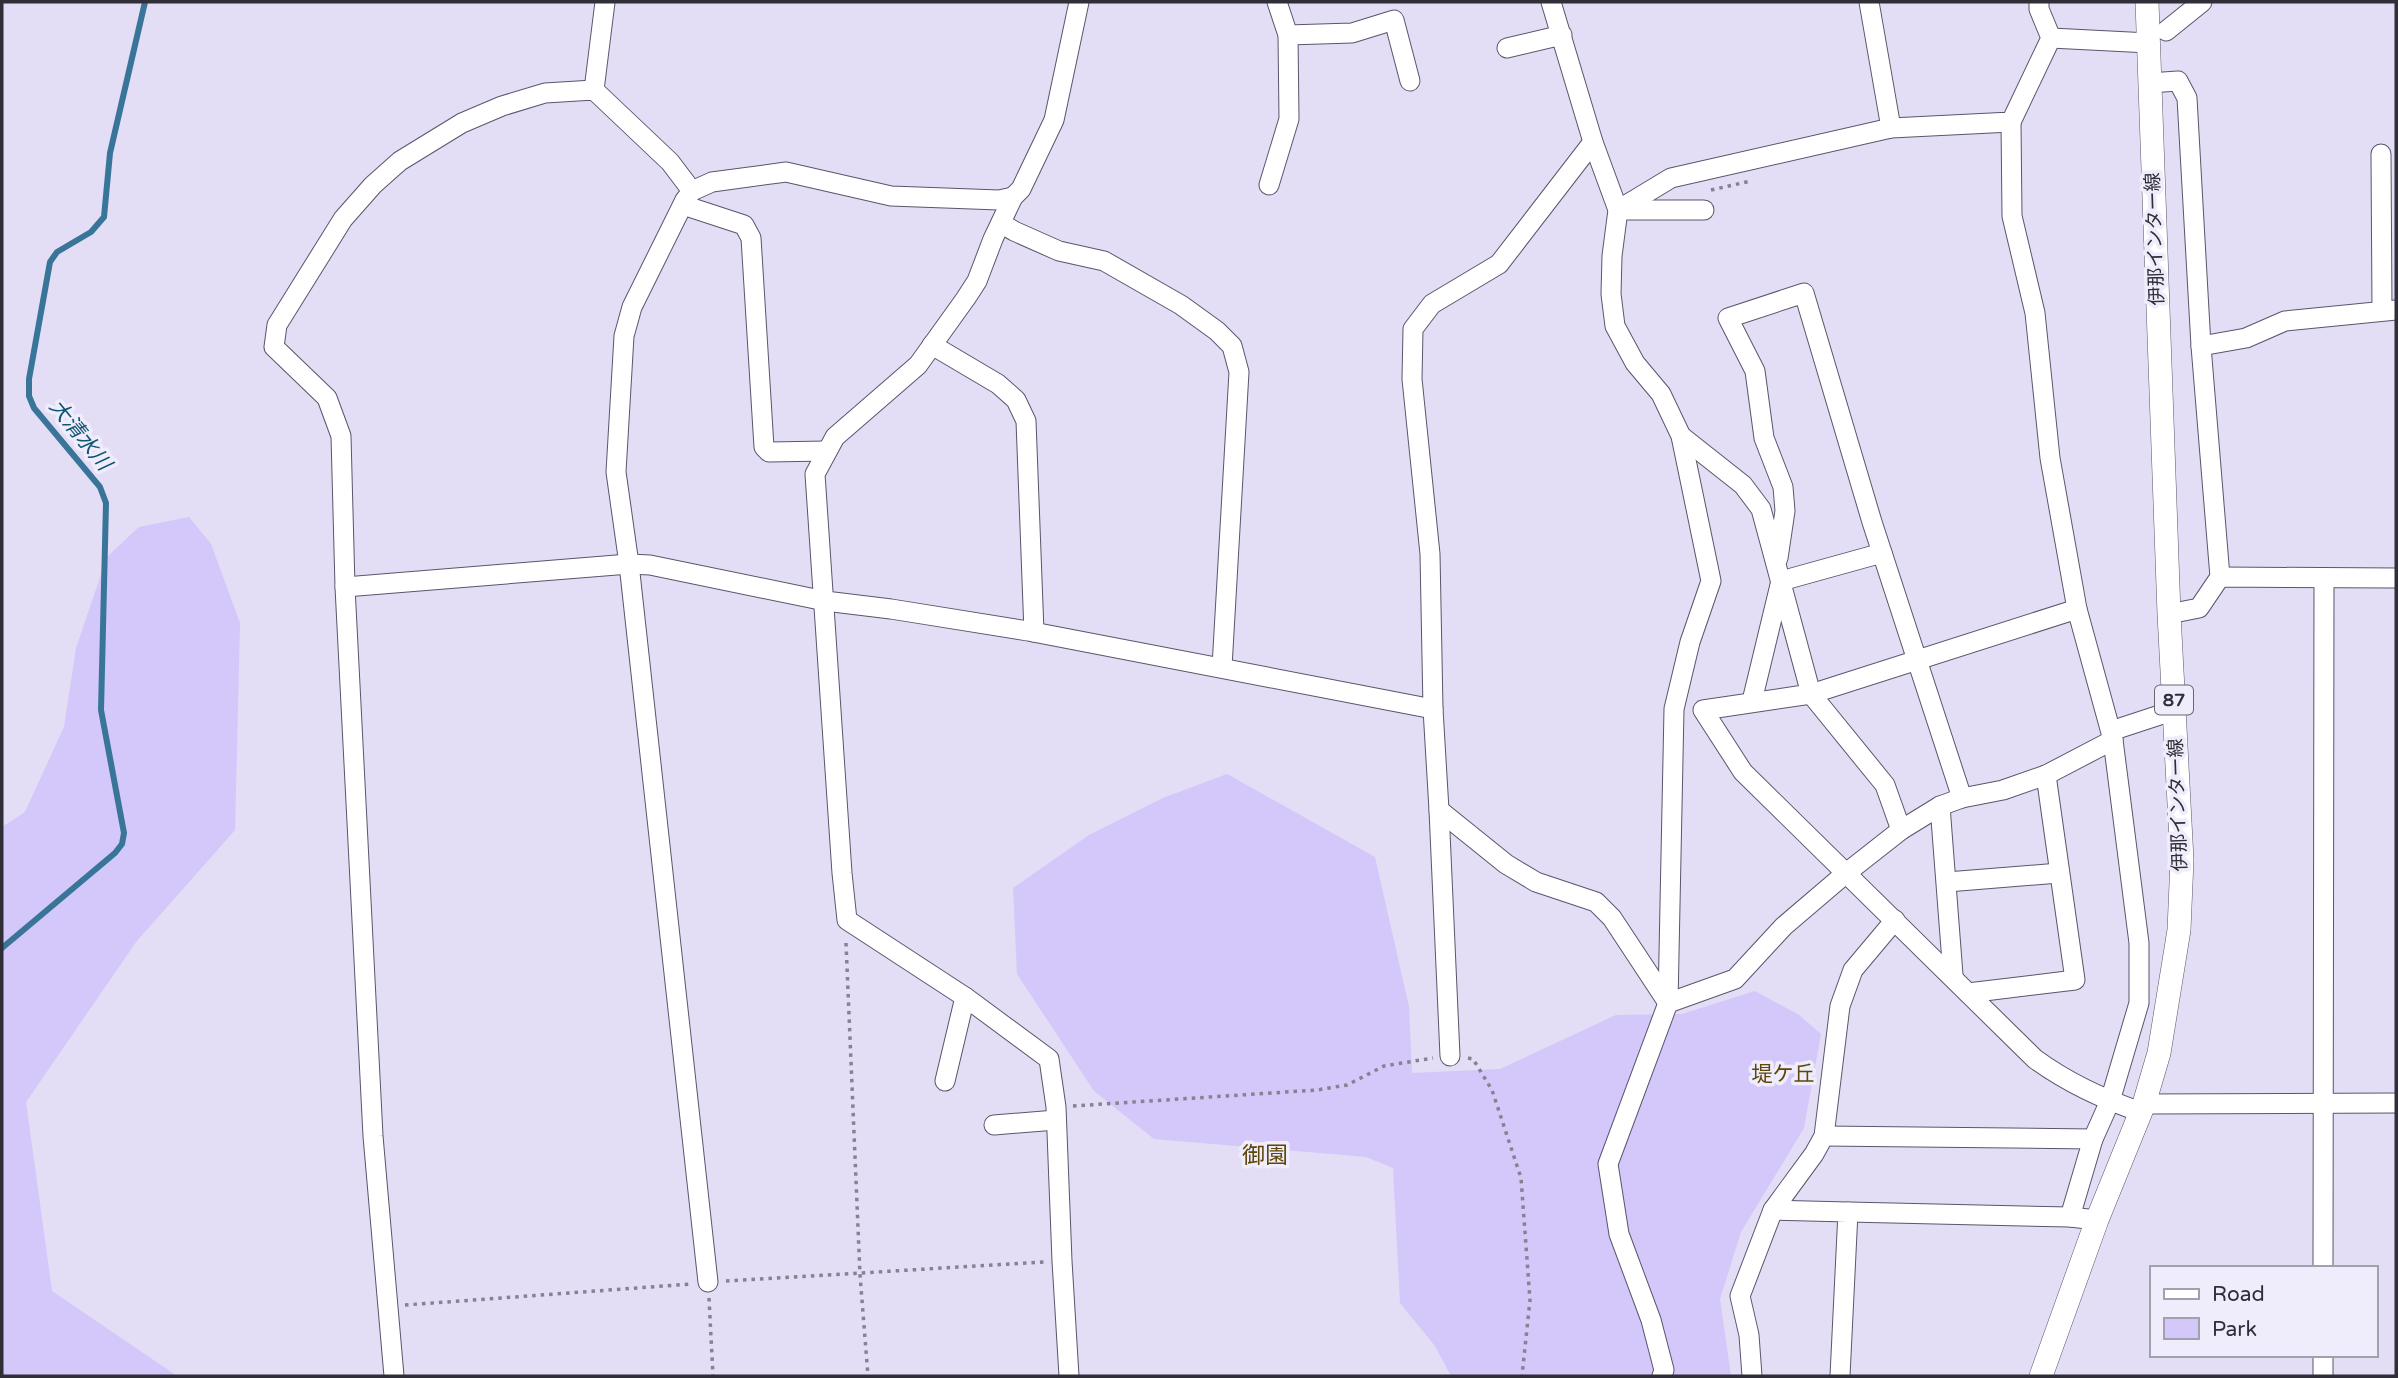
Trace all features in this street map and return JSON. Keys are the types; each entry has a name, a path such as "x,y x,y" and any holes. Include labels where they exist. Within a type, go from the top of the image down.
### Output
{"main road":[{"name":"伊那インター線","path":"2041,1376 2097,1220 2143,1108 2159,1053 2179,930 2182,860 2169,614 2149,83 2157,37 2147,2"}],"street":[{"path":"594,90 605,2"},
{"path":"1069,1376 1056,1114 1048,1059 965,997 847,920 815,474 835,437 918,365 976,281 1013,197 1021,190 1054,120 1079,2"},
{"path":"1269,185 1289,119 1288,35 1277,2"},
{"path":"1551,2 1593,142 1618,210 1611,294 1615,326 1634,363 1661,394 1681,436 1711,581 1690,642 1674,709 1668,1003 1608,1164 1619,1234 1651,1320 1664,1370 1662,1376"},
{"path":"1869,2 1891,128"},
{"path":"2039,2 2039,9 2051,38 2011,122 2012,216 2035,313 2050,458 2077,608 2112,736 2139,943 2139,1003 2110,1101 2093,1139 2070,1217"},
{"path":"2051,38 2157,37 2202,2"},
{"path":"1288,35 1352,33 1394,20 1410,81"},
{"path":"1507,48 1562,34"},
{"path":"2149,83 2178,81 2187,98 2201,346 2220,577 2199,608 2169,614"},
{"path":"394,1376 373,1136 345,587 341,436 327,398 274,346 277,325 343,219 373,185 400,161 462,123 502,106 545,93 594,90 670,162 688,198 744,225 751,238 764,447 769,452 827,451"},
{"path":"1618,210 1671,178 1891,128 2011,122"},
{"path":"1450,1056 1433,709 1430,554 1412,379 1413,329 1432,304 1499,264 1593,142"},
{"path":"2201,346 2246,338 2285,321 2389,310 2381,154"},
{"path":"708,1282 629,564 616,472 624,336 632,307 688,198 712,182 786,172 891,196 999,200 1013,197"},
{"path":"1618,210 1703,210"},
{"path":"1001,223 1059,251 1104,261 1181,304 1232,346 1239,372 1222,667"},
{"path":"1752,701 1779,574 1785,511 1783,487 1764,438 1755,371 1728,318 1804,293 1882,553 1962,798"},
{"path":"932,345 998,384 1016,400 1026,421 1034,632"},
{"path":"1681,436 1743,485 1761,509 1811,694 1885,785 1901,830"},
{"path":"1779,574 1882,553"},
{"path":"345,587 629,564 650,565 825,601 1034,632 1433,709"},
{"path":"2220,577 2396,578"},
{"path":"2323,1266 2324,578"},
{"path":"1674,709 1703,710 1811,694 2077,608"},
{"path":"1703,710 1743,772 1845,874 1953,975 2035,1059 2064,1079 2110,1101 2143,1108 2323,1102 2396,1103"},
{"path":"1668,1003 1735,979 1784,926 1845,874 1901,830 1940,806 1962,798 2003,790 2046,775 2112,736 2175,710"},
{"path":"1968,993 2075,980 2046,775"},
{"path":"1940,806 1953,975"},
{"path":"1439,810 1506,864 1536,882 1596,902 1612,918 1668,1003"},
{"path":"1947,883 2059,873"},
{"path":"1752,1376 1749,1335 1740,1296 1773,1210 1824,1136 1840,1006 1853,970 1895,920"},
{"path":"945,1081 965,997"},
{"path":"994,1125 1056,1114"},
{"path":"1824,1136 2093,1139"},
{"path":"1773,1210 2070,1217 2097,1220"},
{"path":"1840,1376 1848,1212"},
{"path":"2323,1357 2323,1376"}],"path":[{"path":"847,920 846,953 860,1275 868,1376"},
{"path":"1056,1114 1317,1090 1347,1085 1384,1066 1412,1059 1450,1056 1473,1059 1492,1090 1521,1178 1530,1300 1522,1376"},
{"path":"389,1306 708,1282 1062,1261"},
{"path":"708,1282 713,1376"}],"green space":[{"path":"189,517 211,544 240,623 235,830 136,942 26,1102 52,1291 177,1376 2,1376 2,827 25,812 64,727 76,648 107,557 139,527"},
{"path":"1227,774 1375,857 1409,1007 1412,1073 1500,1069 1616,1015 1682,1014 1755,991 1799,1015 1821,1034 1804,1128 1741,1232 1720,1299 1731,1376 1451,1376 1435,1346 1400,1303 1393,1168 1366,1157 1154,1139 1094,1091 1017,974 1013,888 1089,835 1163,798"}],"waterway":[{"name":"大清水川","path":"2,948 115,853 122,844 124,833 101,710 106,503 100,487 34,408 29,396 29,379 50,262 57,252 91,232 104,217 110,153 145,2"}],"district":[{"name":"堤ケ丘","path":"1783,1074"},
{"name":"御園","path":"1265,1156"}]}
